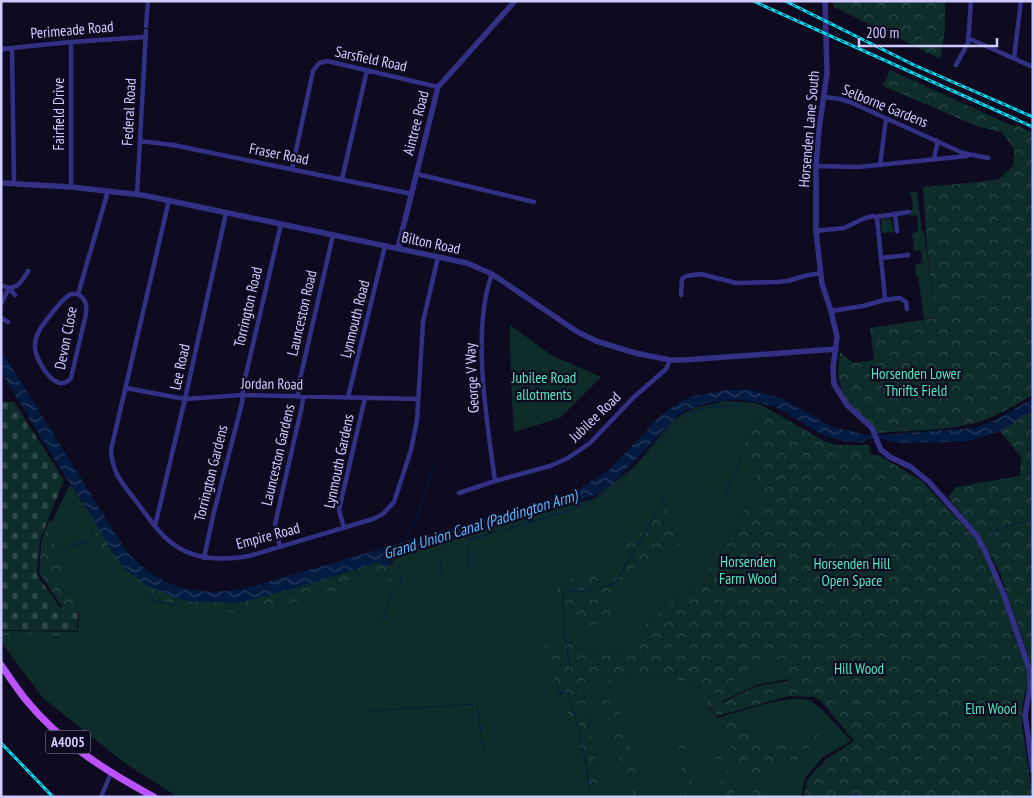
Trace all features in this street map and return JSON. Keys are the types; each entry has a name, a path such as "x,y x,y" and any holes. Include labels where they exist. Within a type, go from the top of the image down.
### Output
{"main road":[{"name":"A4005","path":"1,665 25,699 43,719 76,748 111,774 154,797"}],"street":[{"name":"Federal Road","path":"137,195 148,1"},
{"name":"Aintree Road","path":"398,248 438,87 515,1"},
{"name":"Horsenden Lane South","path":"825,1 828,62 816,166 816,231 820,273 837,337 833,368 836,390 849,407 869,426 881,450 920,474 941,494 977,536 996,572 1030,671 1030,688 1025,715 1033,771"},
{"path":"956,65 968,38 971,1"},
{"path":"1014,58 1021,1"},
{"name":"Perimeade Road","path":"1,49 72,42 145,38"},
{"path":"968,38 1033,67"},
{"name":"Fairfield Drive","path":"71,187 72,42"},
{"path":"12,48 14,184"},
{"name":"Sarsfield Road","path":"292,169 313,71 319,63 328,61 438,87"},
{"path":"342,179 367,70"},
{"name":"Selborne Gardens","path":"824,97 850,102 936,140 963,153 988,158 962,156 934,158 937,150 936,140"},
{"path":"880,165 886,119"},
{"name":"Fraser Road","path":"140,141 173,145 412,194"},
{"path":"816,166 858,167 934,158"},
{"path":"417,174 534,202"},
{"name":"Bilton Road","path":"1,183 71,187 169,200 466,263 492,274 576,331 612,347 670,360 836,349"},
{"name":"Devon Close","path":"78,294 108,191"},
{"name":"Empire Road","path":"169,200 111,450 112,462 121,482 168,541 204,558 240,558 344,528 378,517 394,502 413,441 423,322 438,257"},
{"path":"816,231 844,228 865,218 909,212"},
{"name":"Lee Road","path":"155,526 226,213"},
{"path":"895,214 897,231"},
{"path":"876,217 884,300"},
{"name":"Torrington Road","path":"243,395 245,379 281,224"},
{"name":"Launceston Road","path":"300,397 298,388 333,235"},
{"name":"Lynmouth Road","path":"348,397 385,246"},
{"path":"881,258 908,255"},
{"path":"1,285 9,288 18,286 25,273"},
{"path":"681,295 682,279 693,274 712,276 736,283 788,282 820,273"},
{"name":"George V Way","path":"492,274 484,313 482,349 484,390 495,481"},
{"path":"9,288 14,295"},
{"path":"1,304 9,288"},
{"name":"Devon Close","path":"78,294 84,298 87,304 71,378 62,384 56,383 38,358 35,348 36,337 41,327 65,297 78,294"},
{"path":"831,311 900,298 906,302 907,309"},
{"path":"1,318 8,322"},
{"name":"Jubilee Road","path":"459,493 550,466 577,452 590,443 633,398 666,369 670,360"},
{"name":"Jordan Road","path":"126,388 185,399 243,395 418,399"},
{"name":"Torrington Gardens","path":"204,558 243,395"},
{"name":"Launceston Gardens","path":"280,546 275,524 302,406 300,397"},
{"name":"Lynmouth Gardens","path":"344,528 339,510 366,398"},
{"path":"101,797 111,774"}],"green space":[{"path":"831,1 945,1 945,31 940,59 834,7 834,3"},
{"name":"Horsenden Lower Thrifts Field","path":"890,70 1015,127 1016,125 1033,133 1033,395 995,416 957,427 878,433 843,396 838,374 840,352 853,363 874,360 870,328 935,318 927,248 923,187 999,179 1013,166 1014,149 1002,132 979,127 883,86"},
{"path":"910,192 917,192 935,317 924,319 915,264 922,263 921,250 914,251 912,233 918,232 917,215 910,216 913,205"},
{"path":"891,218 894,232 882,233 881,219"},
{"name":"Jubilee Road allotments","path":"510,325 551,355 601,377 560,418 514,432 511,385"},
{"path":"726,401 754,403 763,406 742,449 768,497 746,508 712,565 695,584 635,630 634,650 615,656 573,647 567,641 546,654 585,759 591,797 178,797 126,764 43,698 1,642 1,631 78,632 79,613 60,604 40,574 41,544 70,484 124,564 145,584 186,600 223,602 374,561 390,566 397,555 592,499 635,466 674,419 694,408"},
{"path":"1,402 14,402 64,480 40,540 37,575 59,606 78,613 77,631 1,630"},
{"name":"Horsenden Hill Open Space","path":"763,406 826,442 837,445 869,445 870,454 880,456 922,481 976,539 1002,596 1018,646 1027,667 1028,680 1022,707 1022,726 1033,797 804,797 807,780 826,759 854,741 822,702 814,697 789,696 717,716 709,706 702,681 672,680 637,674 615,675 582,683 596,763 599,797 591,797 585,759 543,647 548,641 559,638 567,641 573,647 615,656 634,650 635,630 695,584 712,565 746,508 767,497 742,449","holes":["765,666 787,666 788,681 757,686 721,703 732,681 741,673"]},
{"path":"1033,410 1033,670 999,571 983,541 948,497 956,487 1020,476 1021,457 1000,431"},
{"path":"663,500 669,516 679,529 683,542 667,554 635,564 629,585 613,599 610,617 594,627 572,621 563,615 557,585 589,572 622,567 625,555 624,539"},
{"path":"50,518 55,547 63,554 64,583 75,603 76,615 70,617 39,573 42,540"},
{"path":"93,521 124,564 145,584 186,600 223,602 374,561 396,566 390,582 373,571 349,580 340,586 330,597 233,612 201,609 168,603 137,590 115,571 98,542"},
{"path":"1,631 78,632 75,640 57,635 1,636"},
{"path":"787,665 794,670 788,679 757,685 709,707 717,718 776,701 800,699 809,700 825,712 851,741 823,757 805,778 801,797 599,797 596,763 582,683 615,675 637,674 672,680 702,681 743,670"},
{"path":"612,680 613,692 619,706 619,717 618,721 610,725 602,710 597,683"},
{"path":"725,718 730,722 744,723 753,737 785,742 816,733 820,737 796,762 772,772 760,782 767,797 755,797 718,721"},
{"path":"619,731 625,733 642,797 633,797 623,772 613,736"},
{"path":"682,735 687,740 693,785 697,797 685,797 677,739"},
{"path":"718,745 721,747 727,762 730,785 734,788 734,794 729,797 724,795 715,757"}],"water":[{"name":"Grand Union Canal (Paddington Arm)","path":"1,350 126,551 141,566 157,577 173,585 207,592 244,588 264,583 572,493 608,471 661,415 681,401 693,396 726,390 750,390 781,398 832,427 867,435 975,428 998,419 1033,398 1033,410 1000,431 972,440 898,443 884,439 868,439 862,443 843,441 823,435 774,406 738,399 707,403 677,416 613,483 594,495 570,505 395,557 387,567 377,563 239,603 188,601 175,598 146,585 126,570 112,552 1,372"}],"waterway":[{"name":"Grand Union Canal (Paddington Arm)","path":"469,540 574,509 601,495 626,475 677,421 692,412 709,407 740,405"},
{"path":"724,497 742,456"},
{"name":"Grand Union Canal (Paddington Arm)","path":"407,538 418,514 433,467 438,464"},
{"path":"1029,471 1033,480"},
{"path":"570,668 564,631 563,591 591,591 615,583 664,499"},
{"path":"990,534 1012,524 1033,521"},
{"path":"92,535 93,530"},
{"path":"70,546 90,538"},
{"name":"Grand Union Canal (Paddington Arm)","path":"469,538 469,543"},
{"path":"468,568 469,547"},
{"path":"61,550 66,548"},
{"path":"441,561 441,572"},
{"path":"383,621 391,597 400,586 401,576"},
{"path":"147,596 158,602 180,605"},
{"path":"557,685 559,694 566,692 569,696 573,709 585,759 590,797"},
{"path":"367,711 477,704 484,753"},
{"path":"840,797 859,794"}],"railway":[{"path":"753,1 1033,127"},
{"path":"785,1 914,65 1033,117"},
{"path":"1,743 53,797"}],"park label":[{"name":"Horsenden Farm Wood","path":"748,570"},
{"name":"Hill Wood","path":"859,669"},
{"name":"Elm Wood","path":"991,709"}]}
